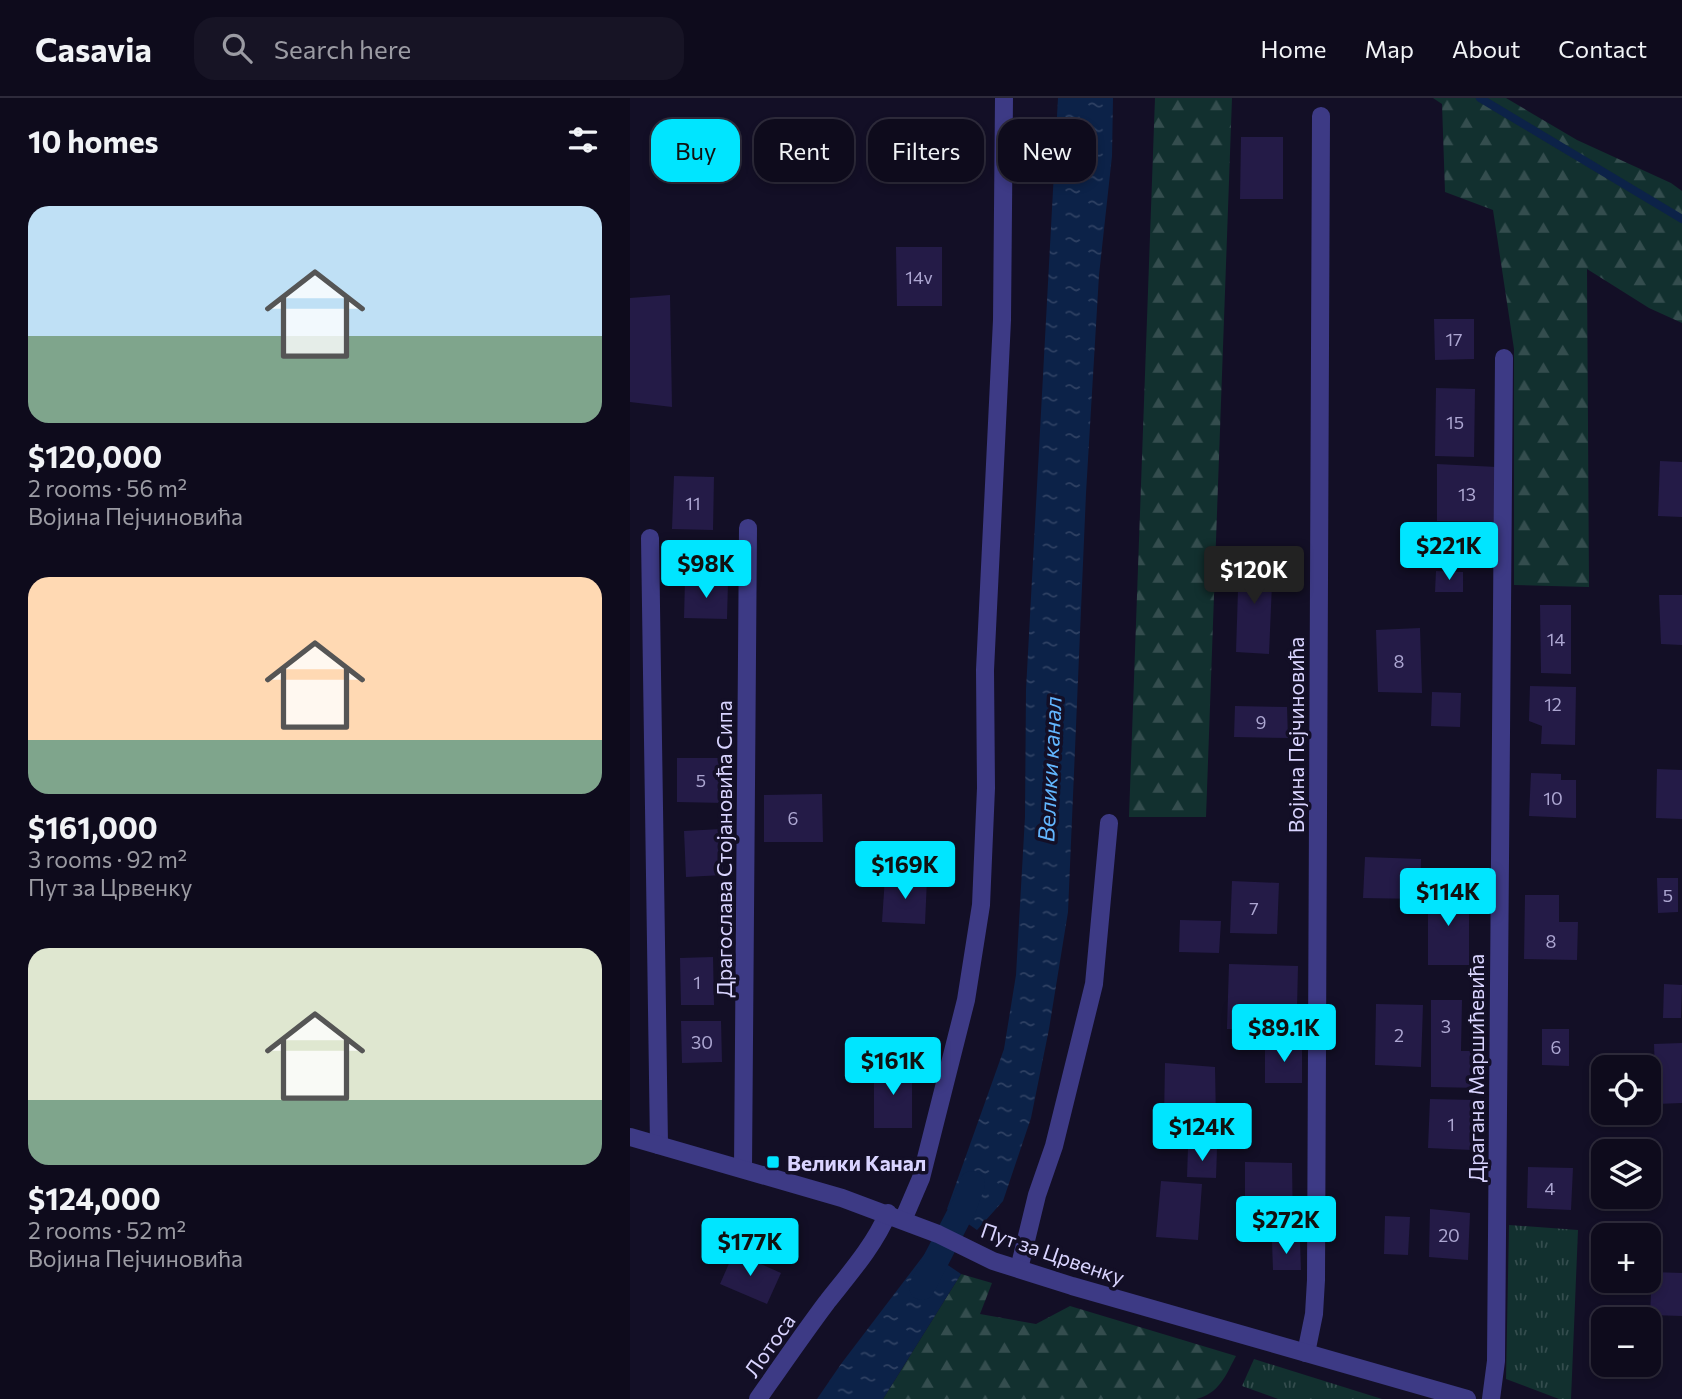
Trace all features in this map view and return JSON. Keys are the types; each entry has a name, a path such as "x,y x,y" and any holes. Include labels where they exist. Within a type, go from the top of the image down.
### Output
{"street":[{"name":"Лотоса","path":"758,1399 881,1228 895,1216 921,1178 966,1000 981,905 986,788 985,670 1002,320 1004,98"},
{"name":"Војина Пејчиновића","path":"1306,1353 1314,1314 1316,1266 1321,116"},
{"name":"Драгана Маршићевића","path":"1491,1399 1496,1362 1504,358"},
{"name":"Драгослава Стојановића Сипа","path":"743,1169 748,528"},
{"path":"650,538 659,1145"},
{"path":"1019,1269 1037,1195 1054,1146 1094,984 1109,823"},
{"name":"Пут за Црвенку","path":"630,1137 895,1216 980,1255 1019,1269 1467,1399"}],"green space":[{"path":"1155,98 1232,98 1206,817 1129,817"},
{"path":"1433,98 1506,98 1577,140 1671,183 1682,191 1682,323 1649,308 1587,269 1589,587 1514,585 1514,349 1493,210 1445,192 1442,104"},
{"path":"1509,1225 1578,1230 1571,1399 1559,1399 1506,1379"},
{"path":"961,1274 992,1283 980,1314 1036,1324 1070,1306 1236,1356 1216,1388 1196,1399 883,1399"},
{"path":"1254,1359 1382,1399 1278,1399 1242,1386"}],"water":[{"path":"1058,98 1113,98 1112,156 1099,275 1086,493 1068,912 1031,1118 1003,1201 977,1230 947,1209 1004,1049 1016,975 1025,817 1026,690 1053,182 1096,182 1096,119 1057,119"},
{"path":"927,1251 961,1274 883,1399 817,1399 841,1364"}],"building":[{"path":"1241,137 1283,137 1283,199 1240,199"},
{"path":"896,247 942,247 942,306 897,306"},
{"path":"670,295 672,407 630,402 630,298"},
{"path":"1434,319 1474,319 1474,359 1435,360"},
{"path":"1436,388 1475,389 1474,457 1435,456"},
{"path":"1660,461 1682,462 1682,517 1658,516"},
{"path":"1437,464 1497,467 1496,522 1437,521"},
{"path":"674,476 714,477 713,530 672,529"},
{"path":"1239,559 1273,560 1269,654 1236,652"},
{"path":"1436,571 1463,572 1463,592 1435,592"},
{"path":"685,580 728,582 727,619 684,618"},
{"path":"1659,595 1682,595 1682,645 1661,644"},
{"path":"1540,605 1571,605 1571,674 1541,673"},
{"path":"1420,628 1422,693 1378,692 1376,630"},
{"path":"1530,686 1576,687 1575,745 1541,744 1542,726 1529,721"},
{"path":"1432,692 1461,693 1460,727 1431,726"},
{"path":"1235,706 1287,707 1288,738 1234,737"},
{"path":"677,758 725,758 725,803 677,802"},
{"path":"1657,769 1682,770 1682,819 1656,818"},
{"path":"1531,773 1561,774 1561,780 1576,780 1576,818 1529,816"},
{"path":"822,794 823,842 764,842 764,795"},
{"path":"721,829 723,875 686,877 684,831"},
{"path":"1365,857 1421,859 1420,899 1363,898"},
{"path":"885,877 927,879 925,924 882,922"},
{"path":"1657,878 1678,878 1678,912 1658,913"},
{"path":"1232,881 1279,883 1277,934 1230,933"},
{"path":"1428,891 1469,891 1469,965 1428,965"},
{"path":"1525,895 1559,895 1559,922 1578,922 1577,960 1524,959"},
{"path":"1180,920 1221,921 1219,953 1179,952"},
{"path":"713,957 714,1005 681,1005 680,958"},
{"path":"1229,964 1298,966 1297,1009 1276,1008 1276,1030 1227,1029"},
{"path":"1664,984 1682,985 1681,1018 1663,1018"},
{"path":"1431,1000 1462,1000 1461,1051 1482,1051 1482,1088 1431,1087"},
{"path":"1376,1004 1423,1005 1421,1067 1375,1065"},
{"path":"681,1021 721,1021 722,1062 682,1063"},
{"path":"1542,1029 1569,1029 1569,1066 1542,1065"},
{"path":"1682,1043 1682,1103 1661,1104 1661,1055 1654,1055 1654,1044"},
{"path":"1265,1045 1302,1045 1302,1083 1265,1083"},
{"path":"1165,1063 1215,1067 1216,1121 1164,1118"},
{"path":"874,1066 912,1066 912,1128 874,1128"},
{"path":"1430,1099 1474,1100 1472,1150 1428,1148"},
{"path":"1188,1148 1217,1149 1216,1178 1187,1177"},
{"path":"1245,1162 1292,1163 1293,1233 1245,1233"},
{"path":"1528,1167 1573,1168 1571,1210 1527,1208"},
{"path":"1161,1181 1202,1184 1198,1240 1156,1237"},
{"path":"1430,1209 1470,1213 1468,1260 1429,1257"},
{"path":"1385,1216 1410,1217 1408,1255 1384,1254"},
{"path":"1272,1242 1300,1242 1301,1270 1273,1270"},
{"path":"734,1252 781,1273 767,1304 720,1284"},
{"path":"1661,1272 1682,1273 1682,1316 1661,1315 1661,1307 1650,1307 1651,1293 1661,1293"}],"waterway":[{"path":"1480,98 1682,219"},
{"name":"Велики канал","path":"922,1287 964,1206 972,1184"}],"place":[{"name":"Велики Канал","path":"773,1162"}]}
